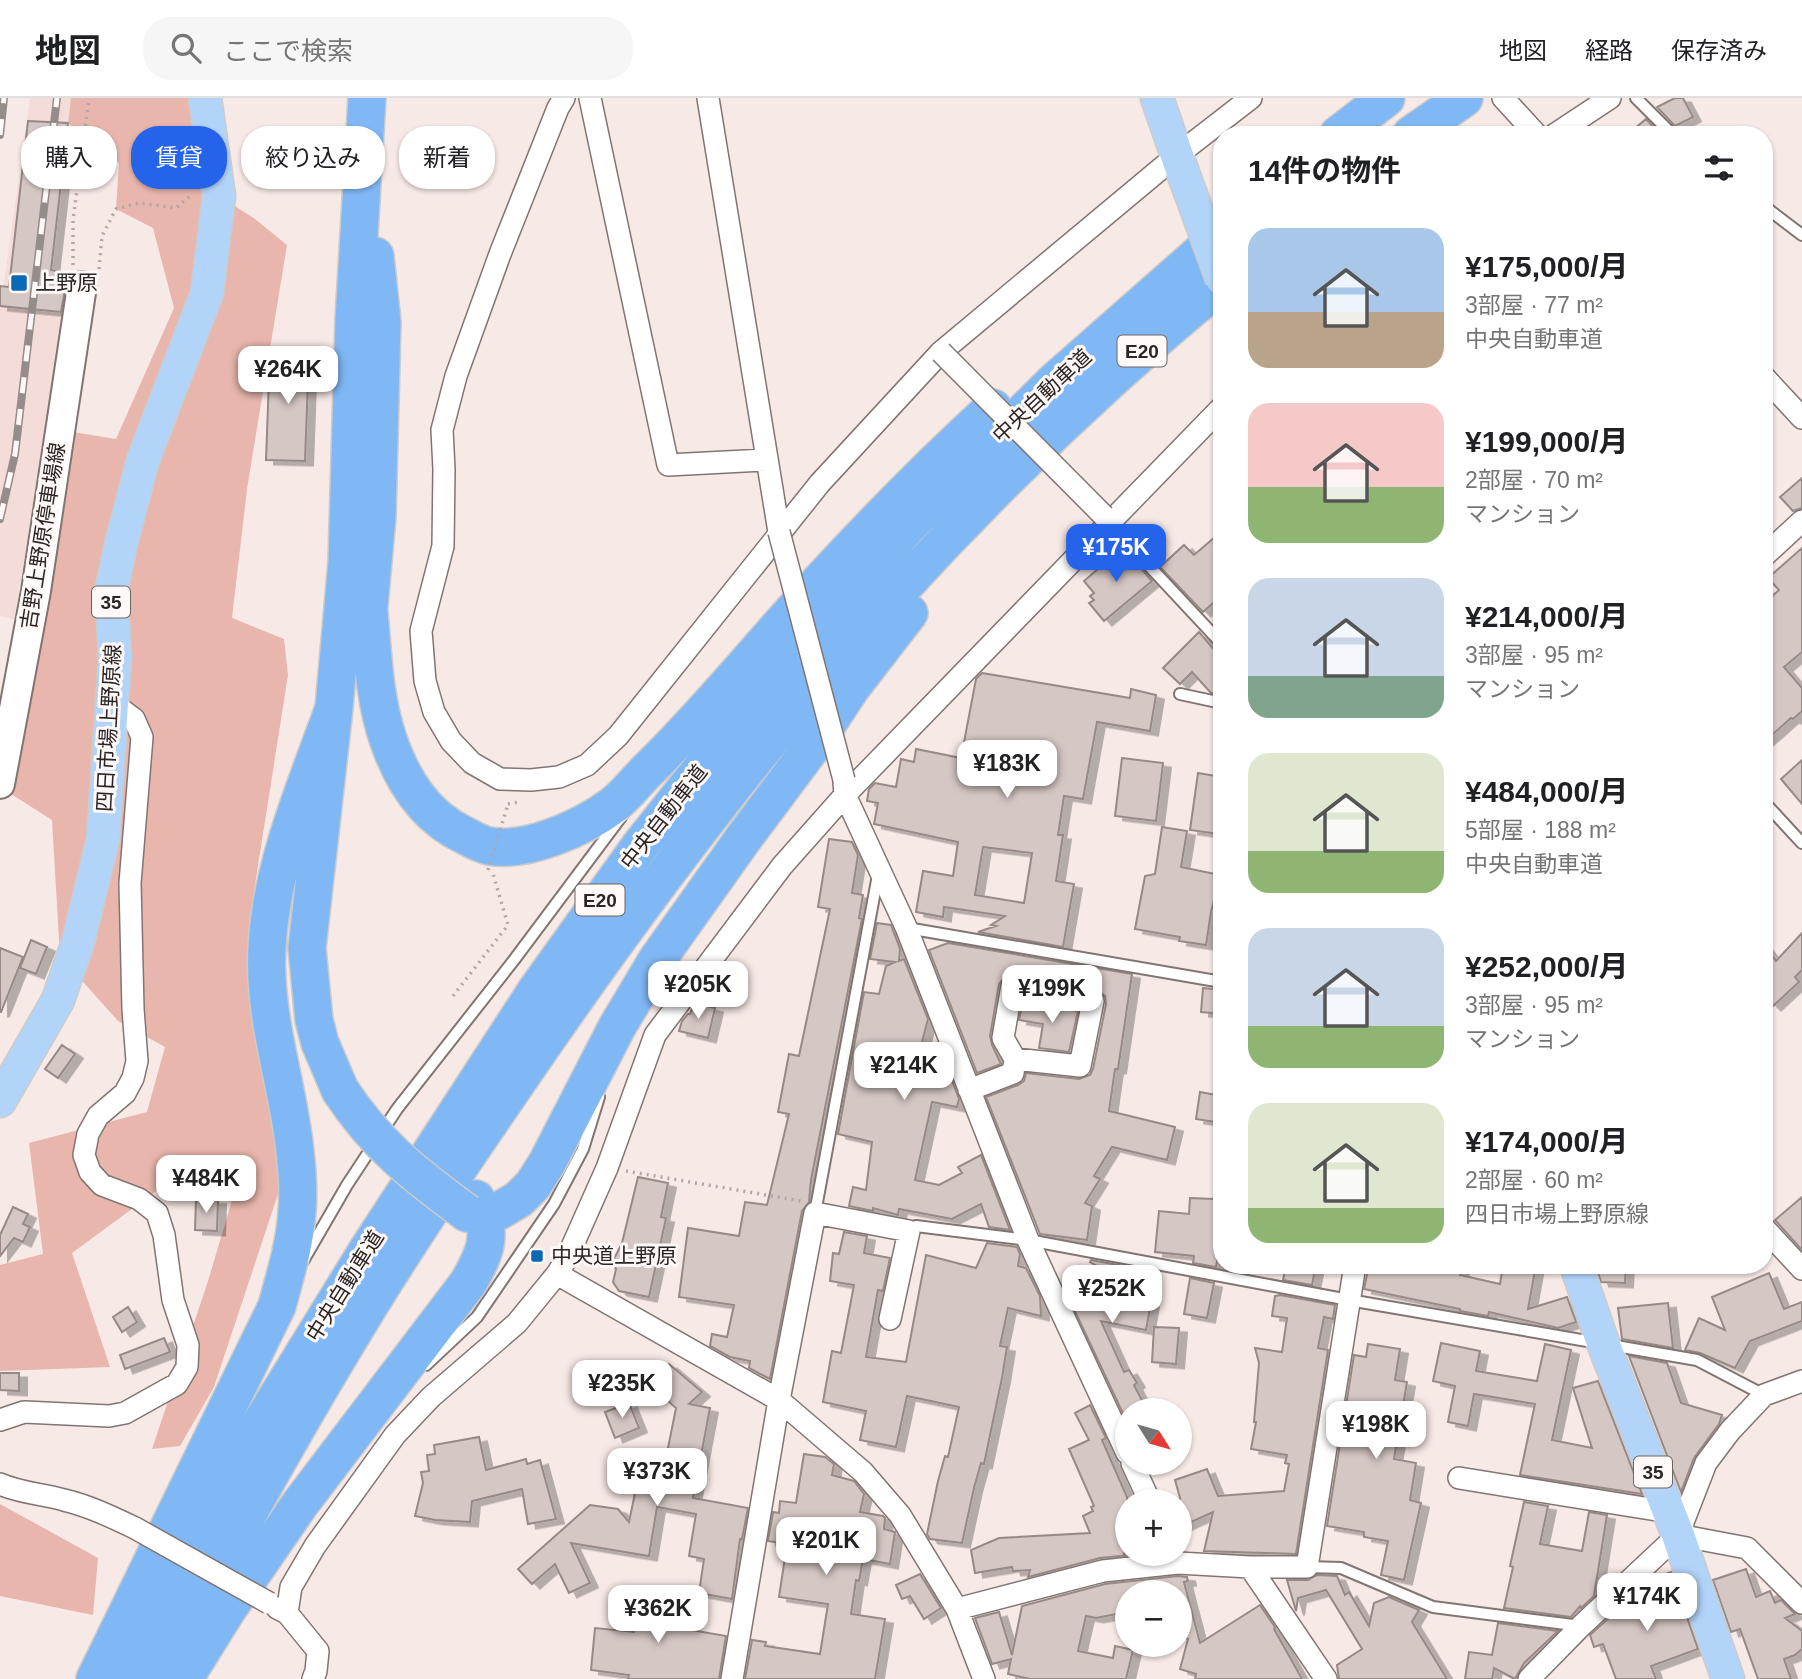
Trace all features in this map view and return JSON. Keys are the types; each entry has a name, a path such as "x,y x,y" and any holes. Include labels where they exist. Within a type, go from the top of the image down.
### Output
{"highway":[{"path":"367,98 354,320 347,562 334,708 307,948 314,1020 320,1043 347,1085 365,1128 428,1184 476,1209 499,1210 519,1199 533,1185 617,1027 657,960 814,744 851,688 952,557 1065,422"},
{"path":"347,1085 328,1001 325,933 369,613 377,517 382,322 372,243 372,205 378,98"},
{"path":"1350,126 1386,98"},
{"path":"1424,126 1464,98"},
{"path":"369,613 377,699 387,737 409,787 424,806 444,823 487,845 506,847 528,843 584,825 614,805 684,735 848,550 933,463 1041,365 1213,232"},
{"name":"中央自動車道","path":"122,1679 255,1433 367,1251 536,991 640,846 826,618 909,525 1054,382 1213,242"},
{"name":"中央自動車道","path":"156,1679 293,1432 421,1222 580,992 730,790 876,617 968,517 1065,422 1213,289"},
{"path":"95,1679 277,1306 297,1213 297,1186 294,1143 275,1039 266,950 270,915 283,854 334,708"},
{"path":"184,1679 293,1514 474,1274 488,1230 476,1209"}],"main road":[{"name":"四日市場上野原線","path":"0,1101 58,1000 78,942 103,839 115,657 111,592 143,460 207,293 219,196 205,98"},
{"path":"1157,98 1213,256"},
{"name":"吉野上野原停車場線","path":"0,784 36,591 79,280"},
{"name":"35","path":"1579,1274 1728,1679"}],"street":[{"path":"564,98 496,266 456,376 442,430 443,546 421,631 425,681 434,712 451,741 472,763 499,779 559,777 587,765 618,736 830,473 941,352 1179,163 1213,132"},
{"path":"590,98 668,465 766,460"},
{"path":"708,98 779,533 844,788 879,872 906,927 1028,1240 1115,1427"},
{"path":"1220,126 1251,98"},
{"path":"1503,98 1533,126"},
{"path":"1557,126 1610,98"},
{"path":"941,352 1107,520"},
{"path":"1773,387 1802,418"},
{"path":"278,1608 315,1546 395,1435 431,1397 517,1323 557,1274 567,1258 607,1168 655,1035 782,866 844,788 1213,416"},
{"path":"1773,548 1802,521"},
{"path":"0,1420 24,1412 109,1416 125,1413 177,1384 187,1367 188,1345 173,1300 164,1235 157,1213 139,1199 102,1185 90,1172 84,1155 88,1134 98,1116 125,1093 133,1078 137,1061 130,883 142,737 134,719 111,702"},
{"path":"969,1090 1013,1073 1015,1059 1003,1038 1012,986 1093,1001 1080,1066 1015,1059"},
{"path":"732,1679 779,1400 816,1208 909,1231 890,1319"},
{"path":"1773,1238 1802,1269"},
{"path":"557,1274 779,1400 863,1472 900,1516 957,1609 984,1679"},
{"path":"1192,1560 1250,1567 1307,1567 1353,1274"},
{"path":"1529,1679 1673,1524 1706,1463 1730,1431 1764,1395 1802,1381"},
{"path":"1460,1478 1673,1524 1747,1548 1802,1603"},
{"path":"0,1484 10,1489 64,1500 103,1513 278,1608 318,1651 313,1679"},
{"path":"957,1609 1131,1566"},
{"path":"1250,1567 1326,1679"}],"lane":[{"path":"1636,98 1664,126"},
{"path":"1773,212 1802,235"},
{"path":"1107,520 1213,634"},
{"path":"1180,694 1213,701"},
{"path":"277,1306 348,1185 397,1109 514,960 684,735"},
{"path":"1773,812 1802,844"},
{"path":"816,1208 879,872"},
{"path":"906,927 1213,980"},
{"path":"422,1368 464,1331 487,1303 568,1180 583,1149 617,1027"},
{"path":"909,1231 916,1226 1028,1240 1349,1300 1697,1360 1764,1395"},
{"path":"377,1401 411,1376"},
{"path":"1307,1567 1341,1568 1433,1607 1581,1626"}],"path":[{"path":"89,98 73,220 74,268 79,280 98,273 102,236 116,209 140,203 176,208 198,189"},
{"path":"453,996 508,925 489,868 508,804"},
{"path":"607,1168 816,1208"}],"shaded area":[{"path":"30,98 71,98 68,126 26,126"},
{"path":"71,98 205,98 209,126 131,126 131,189 218,189 219,196 255,219 287,245 247,489 232,618 284,639 288,675 254,891 279,1191 214,1387 180,1446 152,1449 233,1197 174,1178 72,1253 110,1367 0,1371 0,1265 43,1254 29,1143 147,1112 165,1047 118,1021 60,956 52,820 0,787 60,430 116,439 174,308 153,228 116,209 119,163 117,126 72,126 68,123"},
{"path":"21,162 21,189 60,189 51,270 73,275 69,312 14,619 0,616 0,311"},
{"path":"0,1504 98,1558 93,1615 0,1596"}],"building":[{"path":"1675,98 1683,98 1693,117 1675,126 1657,107"},
{"path":"1646,119 1653,126 1638,126"},
{"path":"28,121 68,123 68,126 27,126"},
{"path":"21,182 21,189 60,189 51,270 70,274 61,312 0,306 0,286 9,287"},
{"path":"270,352 309,353 305,461 266,460"},
{"path":"1802,478 1802,508 1793,511 1780,497"},
{"path":"1213,539 1213,603 1203,612 1160,567 1184,545 1194,555"},
{"path":"1122,548 1152,581 1104,621 1089,603 1094,600 1090,596 1094,593 1084,581"},
{"path":"1802,548 1802,652 1784,667 1802,688 1802,711 1773,734 1773,595 1779,590 1773,583 1773,574"},
{"path":"1199,632 1213,648 1213,693 1192,672 1180,684 1163,668"},
{"path":"982,673 1130,698 1131,689 1156,695 1150,731 1097,722 1083,799 1064,796 1058,835 1063,835 1056,881 1074,884 1063,947 978,932 996,926 991,925 1005,916 944,907 943,917 916,912 923,871 953,876 958,842 874,824 878,803 867,801 869,789 875,783 896,787 901,759 914,762 916,749 961,758 976,679","holes":["983,847 1032,853 1024,903 975,895"]},
{"path":"1122,758 1163,763 1156,821 1115,816"},
{"path":"1802,760 1802,804 1781,779"},
{"path":"1198,773 1213,776 1213,833 1190,830"},
{"path":"1162,827 1187,831 1181,867 1213,874 1213,904 1206,945 1135,929 1145,876 1155,874"},
{"path":"829,839 852,842 858,855 852,893 863,895 859,918 862,919 809,1202 802,1211 770,1379 749,1368 750,1361 730,1357 710,1346 712,1334 727,1337 734,1305 679,1297 688,1228 739,1236 745,1202 767,1205 789,1114 778,1112 789,1054 799,1056 830,909 818,907"},
{"path":"877,923 891,925 900,949 899,961 904,959 928,1019 921,1046 940,1050 959,1099 957,1107 932,1102 915,1180 939,1185 962,1173 958,1167 981,1155 1010,1230 989,1227 981,1204 952,1219 899,1209 898,1215 873,1208 873,1211 849,1206 853,1187 866,1190 872,1142 838,1134 864,992 879,994 886,966 895,962 870,959"},
{"path":"1802,933 1802,970 1795,977 1799,982 1773,1006 1773,957 1776,961"},
{"path":"31,940 47,947 36,974 20,968"},
{"path":"948,943 1132,974 1109,1111 1175,1127 1167,1160 1112,1147 1094,1176 1100,1179 1085,1203 1092,1206 1087,1240 1040,1234 986,1097 1018,1085 1024,1081 1026,1073 1079,1079 1090,1075 1106,1004 1105,996 1095,988 1007,974 999,984 990,1036 1001,1064 977,1073 929,950"},
{"path":"0,948 23,957 1,1012 0,1012"},
{"path":"1203,988 1213,989 1213,1013 1201,1012"},
{"path":"1023,1001 1078,1011 1069,1052 1039,1048 1043,1024 1019,1020"},
{"path":"695,1003 715,1008 708,1038 679,1031 682,1021 690,1014"},
{"path":"62,1045 75,1054 58,1078 45,1069"},
{"path":"1200,1092 1213,1094 1213,1122 1196,1119"},
{"path":"638,1177 668,1183 661,1217 666,1218 649,1297 619,1291 613,1282 616,1269 612,1263 622,1243"},
{"path":"1802,1197 1802,1250 1775,1220"},
{"path":"1190,1198 1213,1199 1213,1266 1193,1263 1194,1256 1155,1252 1159,1211 1189,1214"},
{"path":"196,1199 218,1200 217,1231 195,1230"},
{"path":"13,1207 28,1214 23,1224 30,1227 23,1242 14,1238 0,1256 0,1235"},
{"path":"844,1232 867,1236 864,1253 890,1258 883,1291 878,1290 866,1357 906,1362 926,1255 976,1268 987,1243 1017,1247 1020,1254 1018,1266 1026,1268 1040,1296 1041,1316 1008,1308 1000,1346 1007,1347 1002,1378 984,1464 981,1463 974,1488 962,1543 930,1539 927,1534 938,1481 945,1456 948,1457 959,1407 907,1396 896,1447 860,1440 866,1411 823,1402 832,1351 841,1353 854,1285 830,1281 833,1253 839,1254"},
{"path":"1091,1260 1140,1269 1134,1300 1151,1303 1146,1330 1101,1321 1124,1372 1129,1370 1137,1383 1134,1385 1141,1398 1116,1398 1065,1290 1089,1278 1133,1286 1090,1262"},
{"path":"1284,1274 1314,1274 1312,1285 1283,1280"},
{"path":"1367,1274 1460,1274 1500,1284 1502,1274 1534,1274 1528,1309 1567,1297 1576,1322 1558,1328 1489,1312 1488,1316 1460,1311 1364,1289"},
{"path":"1599,1274 1626,1274 1625,1283 1601,1282"},
{"path":"1769,1274 1784,1309 1802,1302 1802,1321 1750,1341 1735,1368 1700,1353 1685,1350 1699,1318 1725,1330 1712,1297"},
{"path":"1190,1278 1214,1283 1207,1318 1184,1314"},
{"path":"1275,1296 1335,1305 1333,1319 1324,1317 1318,1348 1328,1350 1296,1554 1204,1551 1213,1512 1192,1522 1192,1489 1178,1489 1175,1480 1207,1469 1218,1496 1284,1491 1289,1464 1285,1463 1287,1455 1251,1449 1256,1422 1259,1363 1255,1348 1282,1352 1287,1318 1272,1316"},
{"path":"1668,1303 1673,1348 1622,1339 1618,1308"},
{"path":"128,1307 137,1322 122,1332 113,1317"},
{"path":"1154,1327 1179,1328 1176,1364 1152,1362"},
{"path":"164,1338 170,1352 125,1369 120,1355"},
{"path":"1441,1343 1480,1351 1476,1371 1537,1381 1545,1344 1571,1350 1552,1440 1592,1448 1573,1388 1598,1381 1642,1494 1520,1475 1535,1404 1474,1394 1468,1426 1448,1422 1455,1386 1433,1381"},
{"path":"1368,1344 1400,1349 1395,1380 1407,1382 1394,1459 1416,1463 1410,1500 1421,1503 1404,1580 1381,1575 1388,1541 1364,1537 1364,1532 1327,1526 1354,1355 1366,1357"},
{"path":"1629,1356 1667,1363 1681,1403 1722,1415 1719,1424 1694,1458 1681,1492"},
{"path":"669,1364 702,1392 689,1404 710,1408 693,1498 748,1508 740,1539 732,1599 699,1593 704,1559 689,1556 696,1514 657,1507 649,1556 571,1543 590,1583 569,1593 555,1564 532,1584 518,1569 590,1505 618,1509 629,1522 640,1469 663,1473 676,1408 651,1386"},
{"path":"0,1373 19,1373 19,1391 0,1390"},
{"path":"629,1403 639,1428 615,1438 605,1412"},
{"path":"1090,1405 1106,1438 1102,1440 1115,1475 1123,1489 1115,1489 1115,1556 1028,1577 1030,1570 1013,1571 1012,1567 975,1573 971,1550 999,1538 1090,1533 1083,1516 1093,1511 1091,1507 1094,1506 1069,1449 1089,1440 1075,1413"},
{"path":"479,1437 486,1470 526,1459 527,1464 540,1460 556,1519 528,1524 522,1489 472,1501 470,1522 415,1516 423,1483 421,1472 429,1471 427,1455 435,1454 434,1445"},
{"path":"804,1454 825,1457 834,1464 832,1475 854,1481 864,1494 860,1512 883,1516 884,1529 895,1532 890,1564 863,1559 859,1581 856,1580 851,1614 885,1619 875,1679 745,1679 752,1640 766,1642 765,1646 820,1654 828,1604 779,1597 787,1544 768,1541 773,1512 779,1513 780,1501 796,1503"},
{"path":"1524,1502 1548,1506 1540,1544 1582,1551 1589,1512 1607,1515 1594,1596 1571,1617 1504,1608"},
{"path":"1746,1569 1756,1597 1770,1591 1775,1603 1781,1600 1795,1614 1785,1618 1802,1631 1802,1649 1784,1659 1791,1679 1758,1679 1740,1629 1731,1632 1713,1580"},
{"path":"1671,1572 1698,1649 1651,1666 1656,1679 1616,1679 1603,1644 1594,1647 1590,1635 1621,1607 1622,1610 1657,1597 1651,1579"},
{"path":"920,1574 941,1608 924,1619 910,1596 902,1599 896,1585"},
{"path":"1317,1575 1337,1576 1345,1595 1349,1592 1369,1626 1374,1603 1389,1597 1419,1610 1412,1622 1447,1679 1339,1679 1337,1665 1362,1649 1326,1590 1298,1598 1296,1611 1287,1580 1308,1580"},
{"path":"1178,1576 1187,1577 1188,1580 1142,1580"},
{"path":"1115,1583 1115,1614 1096,1618 1086,1616 1078,1651 1113,1658 1115,1646 1115,1657 1131,1657 1126,1679 1030,1679 1008,1674 1011,1659 992,1664 975,1618 999,1612 1012,1655 1022,1606"},
{"path":"641,1588 679,1593 674,1627 726,1636 719,1679 628,1679 629,1675 591,1670 595,1628 634,1632"},
{"path":"1260,1605 1275,1627 1302,1679 1195,1679 1196,1674 1180,1669 1183,1657 1192,1657 1192,1612 1200,1643"},
{"path":"1498,1623 1558,1631 1524,1663 1515,1679 1494,1668 1492,1679 1465,1679 1469,1652 1492,1655"}],"railway":[{"path":"0,135 4,98"},
{"path":"0,519 15,454 57,98"}],"place":[{"name":"上野原","path":"19,283"},
{"name":"中央道上野原","path":"537,1256"}]}
